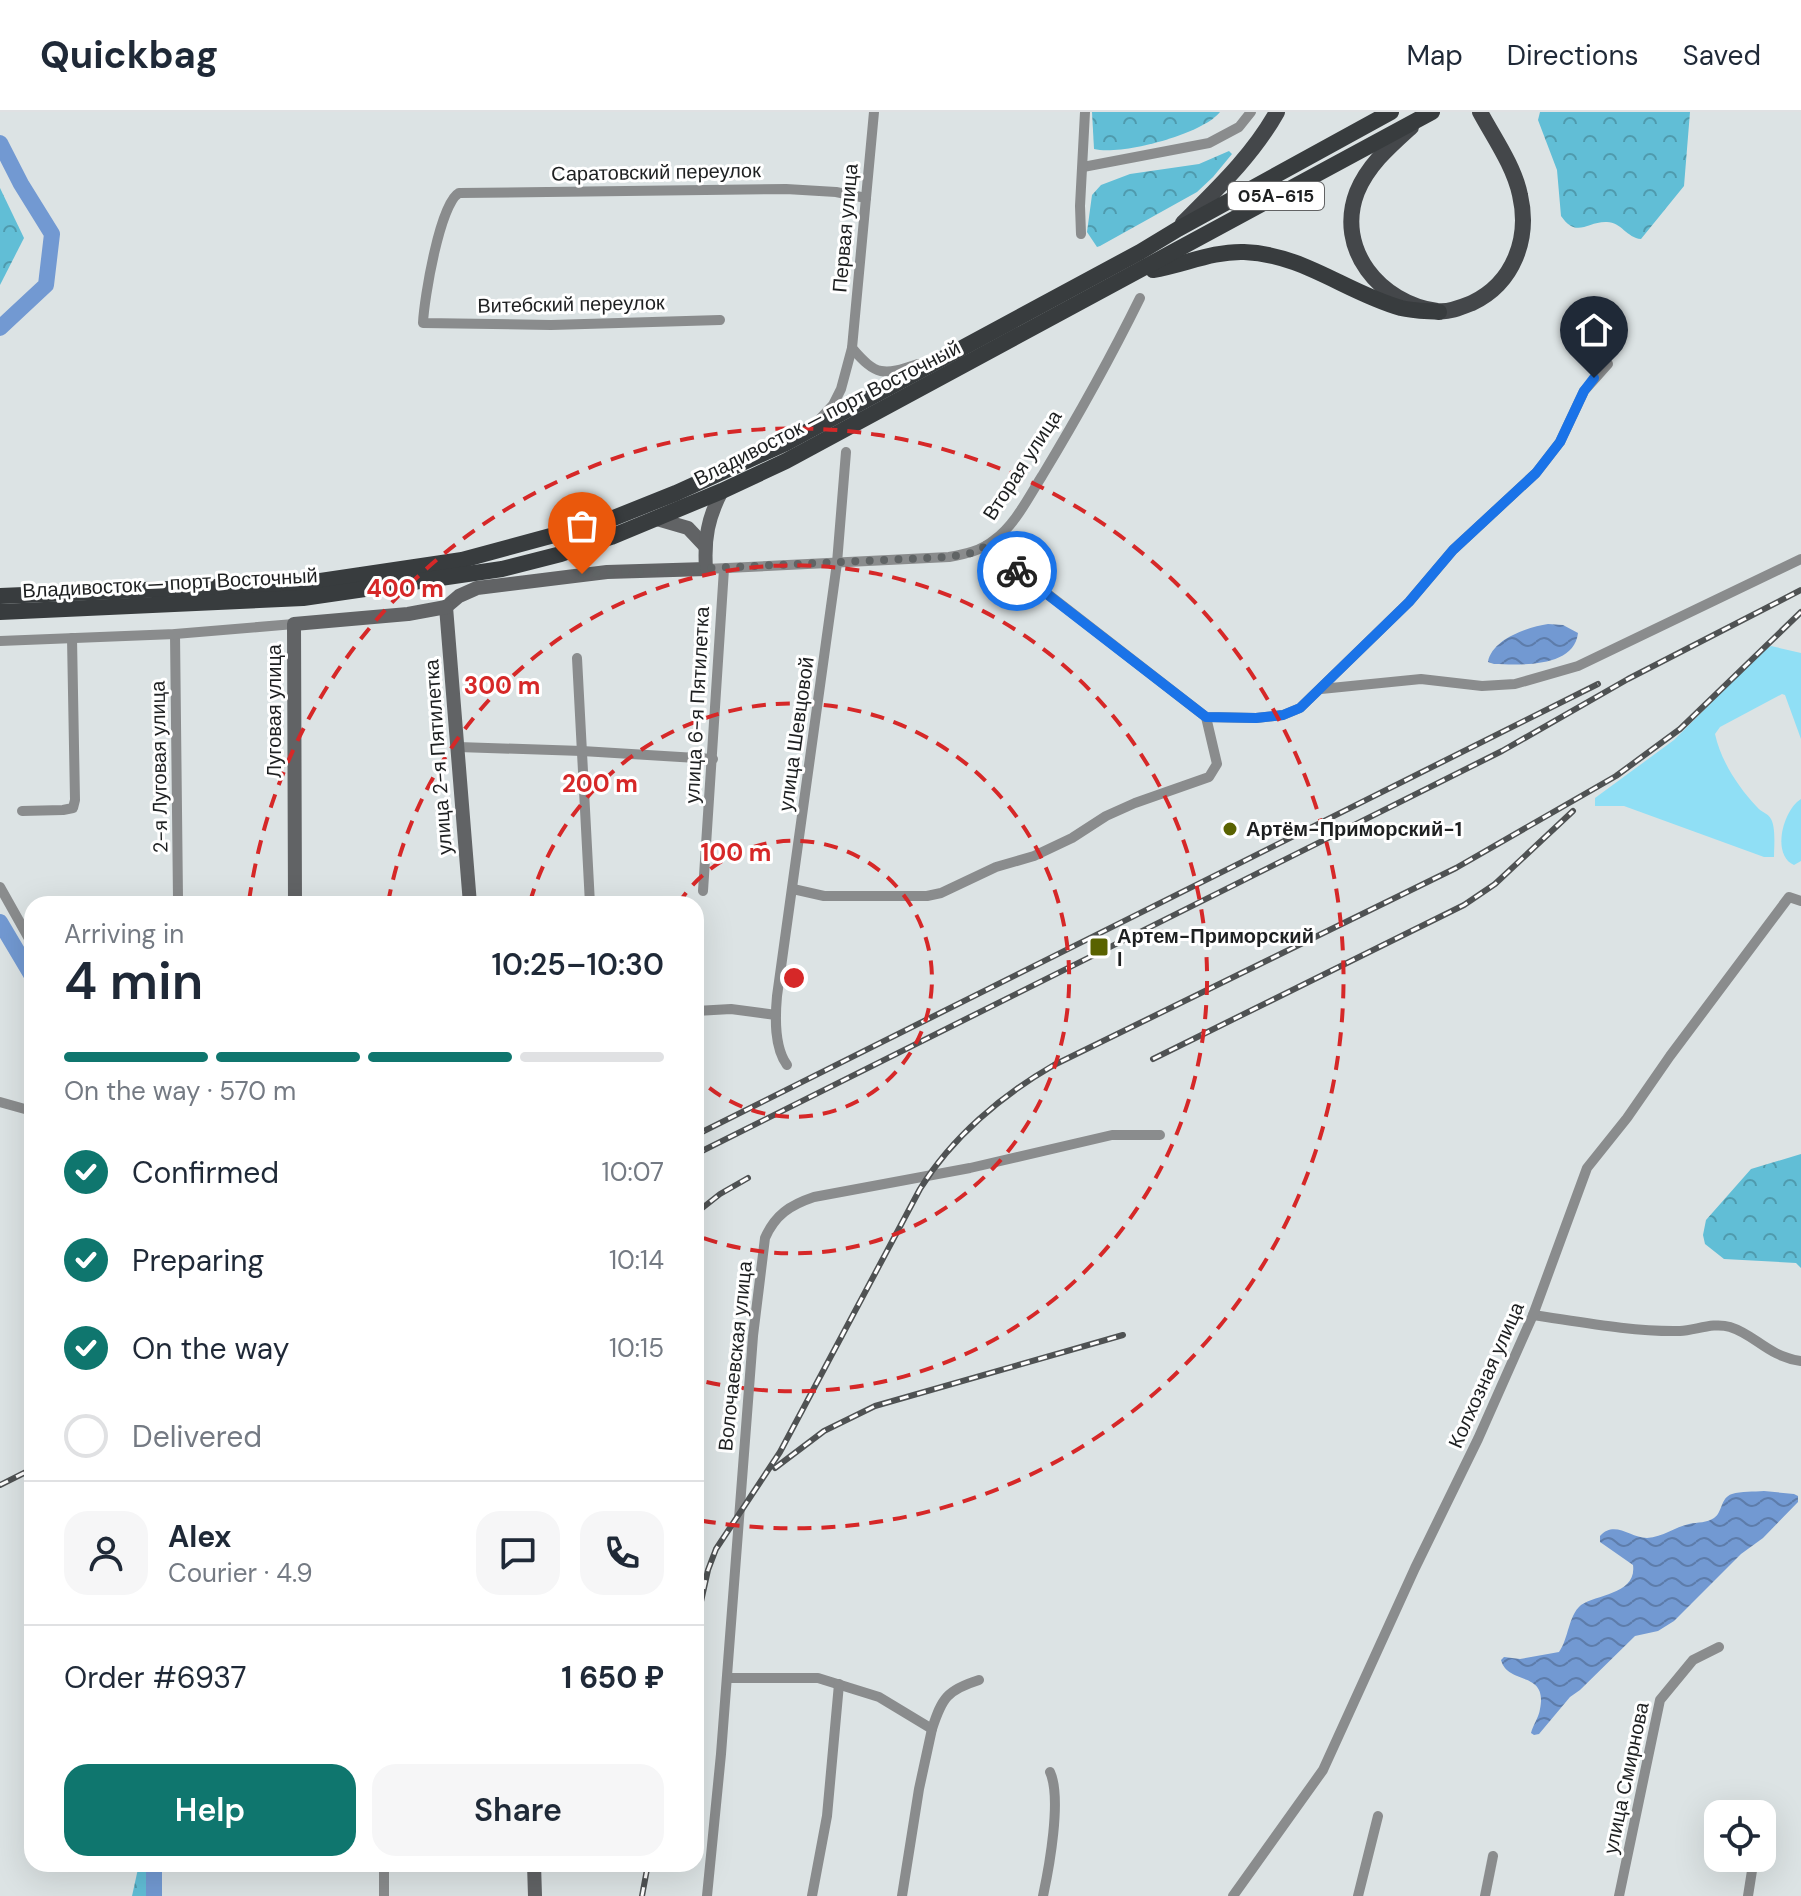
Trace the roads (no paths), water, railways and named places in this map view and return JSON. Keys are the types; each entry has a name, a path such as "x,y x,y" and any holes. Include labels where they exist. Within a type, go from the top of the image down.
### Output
{"highway":[{"name":"Владивосток — порт Восточный","path":"0,596 307,583 462,560 606,521 786,443 1391,112"},
{"name":"Владивосток — порт Восточный","path":"0,612 303,598 502,569 561,554 722,491 880,412 1427,115"},
{"path":"1132,274 1225,253 1273,255 1313,268 1402,308 1439,312"}],"main road":[{"path":"1178,229 1246,158 1277,112"},
{"path":"1427,115 1379,157 1358,190 1351,213 1353,242 1360,263 1376,281 1404,301 1439,312 1460,308 1484,297 1510,270 1519,251 1523,223 1520,193 1480,112"},
{"path":"706,569 704,545 709,518 722,491"},
{"path":"657,519 688,528 704,545"},
{"name":"Вторая улица","path":"446,607 459,596 477,588 607,572 706,569"},
{"name":"Луговая улица","path":"295,896 294,624 408,614 446,607"},
{"name":"улица 2-я Пятилетка","path":"446,607 469,896"},
{"path":"534,1872 535,1896"}],"street":[{"name":"Первая улица","path":"812,427 833,405 841,389 852,348 874,112"},
{"path":"1081,234 1085,112"},
{"path":"1083,167 1209,143 1239,127 1251,112"},
{"name":"Саратовский переулок","path":"423,323 443,218 450,200 459,193 786,189 836,192 866,198"},
{"name":"Вторая улица","path":"706,569 949,557 972,553 986,546 997,539 1021,509 1072,427 1140,298"},
{"name":"Витебский переулок","path":"423,323 551,325 720,320"},
{"path":"852,348 869,368 883,374 950,355"},
{"path":"986,546 1206,717 1236,719 1283,715 1300,708 1321,689 1409,602 1453,550 1536,473 1560,442 1584,391 1608,364"},
{"name":"улица Шевцовой","path":"787,1065 781,1056 776,1015 837,563 846,452"},
{"path":"1321,689 1421,679 1482,686 1515,684 1578,666 1801,559"},
{"name":"улица 6-я Пятилетка","path":"703,891 724,569"},
{"path":"0,641 175,634 294,624"},
{"name":"2-я Луговая улица","path":"175,634 178,896"},
{"path":"22,811 73,808 72,638"},
{"path":"577,658 590,896"},
{"path":"793,889 824,896 927,896 941,893 996,867 1034,856 1072,838 1106,816 1209,777 1217,764 1206,717"},
{"path":"458,747 713,759"},
{"path":"0,887 24,930"},
{"name":"Колхозная улица","path":"1233,1896 1323,1770 1533,1315 1587,1168 1789,897 1801,901"},
{"path":"704,1011 731,1009 776,1015"},
{"path":"0,1102 24,1109"},
{"name":"Волочаевская улица","path":"707,1896 753,1336 765,1238 774,1221 781,1212 796,1203 814,1197 970,1168 1112,1135 1160,1135"},
{"path":"1533,1315 1680,1331 1722,1325 1771,1353 1801,1361"},
{"name":"улица Смирнова","path":"1619,1896 1660,1700 1693,1660 1719,1647"},
{"path":"727,1678 818,1678 879,1697 932,1729"},
{"path":"902,1896 932,1729 944,1699 951,1692 979,1680"},
{"path":"812,1896 827,1816 839,1684"},
{"path":"1043,1896 1051,1858 1054,1785 1050,1772"},
{"path":"1358,1896 1378,1816"},
{"path":"1485,1896 1493,1856"},
{"path":"384,1872 384,1896"},
{"path":"1748,1896 1752,1872"}],"water":[{"path":"1548,624 1563,625 1578,633 1567,653 1531,664 1488,662 1503,641 1521,631"},
{"path":"1764,1491 1794,1494 1798,1496 1798,1502 1674,1621 1658,1631 1635,1636 1570,1697 1539,1734 1531,1733 1540,1709 1538,1689 1533,1683 1511,1673 1501,1660 1504,1657 1520,1659 1559,1652 1573,1615 1581,1605 1623,1588 1629,1582 1633,1565 1600,1542 1600,1536 1606,1531 1617,1530 1647,1538 1658,1536 1684,1525 1711,1520 1732,1494"}],"waterway":[{"path":"0,143 52,234 46,285 0,328"},
{"path":"0,922 24,962"},
{"path":"154,1872 154,1896"}],"railway":[{"path":"704,1150 1502,751 1628,679 1801,590"},
{"path":"704,1588 716,1549 780,1452 920,1189 947,1152 980,1119 1054,1065 1456,868 1616,776 1680,729 1801,612"},
{"path":"704,1131 1598,684"},
{"path":"1153,1059 1464,905 1495,884 1573,811"},
{"path":"704,1207 748,1178"},
{"path":"775,1468 824,1431 875,1406 1123,1335"},
{"path":"0,1485 24,1473"},
{"path":"642,1896 646,1872"}],"place":[{"name":"Артём-Приморский-1","path":"1230,829"},
{"name":"Артем-Приморский I","path":"1099,947"}]}
